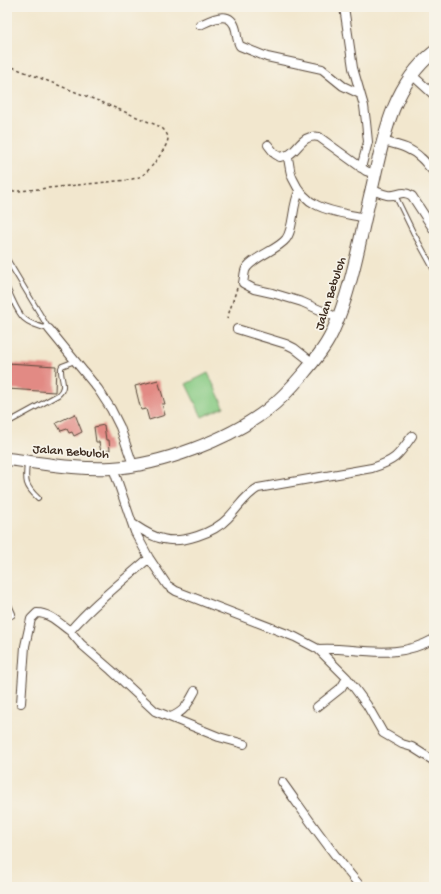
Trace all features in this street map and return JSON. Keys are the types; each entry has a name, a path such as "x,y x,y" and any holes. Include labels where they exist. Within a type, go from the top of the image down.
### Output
{"main road":[{"name":"Jalan Bebuloh","path":"7,459 90,468 113,468 167,458 209,442 239,428 259,416 278,401 313,363 332,334 345,297 392,110 399,95 412,75 434,52"}],"street":[{"path":"344,7 353,68 364,106 368,142 361,168"},
{"path":"200,25 217,17 228,19 235,27 240,46 267,56 322,69 343,86 360,94"},
{"path":"412,75 434,95"},
{"path":"268,145 274,154 280,157 287,155 306,138 315,136 322,139 361,168 375,174"},
{"path":"383,141 411,150 434,172"},
{"path":"287,155 292,177 299,192 313,204 323,208 365,218"},
{"path":"371,190 386,195 395,195 406,192 412,196 434,230"},
{"path":"299,192 296,198 291,226 287,238 277,247 254,261 245,270 243,283 254,289 302,302 338,318"},
{"path":"49,329 98,389 111,409 120,427 133,465"},
{"path":"236,329 286,344 294,348 313,363"},
{"path":"133,524 152,536 168,540 179,540 203,534 222,525 247,496 258,488 372,468 389,462 399,454 412,436"},
{"path":"113,468 135,532 149,558 168,586 176,591 295,637 318,649 347,678 367,705 383,733 434,761"},
{"path":"70,631 103,598 149,558"},
{"path":"7,605 11,614"},
{"path":"21,703 25,646 31,619 37,613 43,614 51,617 70,631 81,644 155,711 219,737 244,744"},
{"path":"318,649 396,652 409,649 434,639"},
{"path":"317,707 341,688 347,678"},
{"path":"171,717 181,713 187,706 195,691"},
{"path":"282,782 328,848 361,887"}],"lane":[{"path":"395,195 434,270"},
{"path":"7,259 49,329"},
{"path":"7,288 22,318 31,324 49,329"},
{"path":"7,423 45,403 62,391 64,385 61,375 61,368 75,361"},
{"path":"28,461 25,478 26,484 38,498"}],"path":[{"path":"7,65 102,102 161,128 166,132 168,139 165,147 148,171 137,178 35,190 7,191"},
{"path":"227,319 237,289 243,283"}],"green space":[{"path":"208,373 224,407 202,417 186,384"}],"building":[{"path":"7,363 56,366 55,392 7,389"},
{"path":"158,380 165,404 162,404 165,415 149,420 146,409 141,410 135,386"},
{"path":"75,414 82,432 74,436 72,432 69,433 67,429 61,431 56,423"},
{"path":"104,425 106,440 109,440 110,450 101,452 99,442 96,442 94,427"}]}
